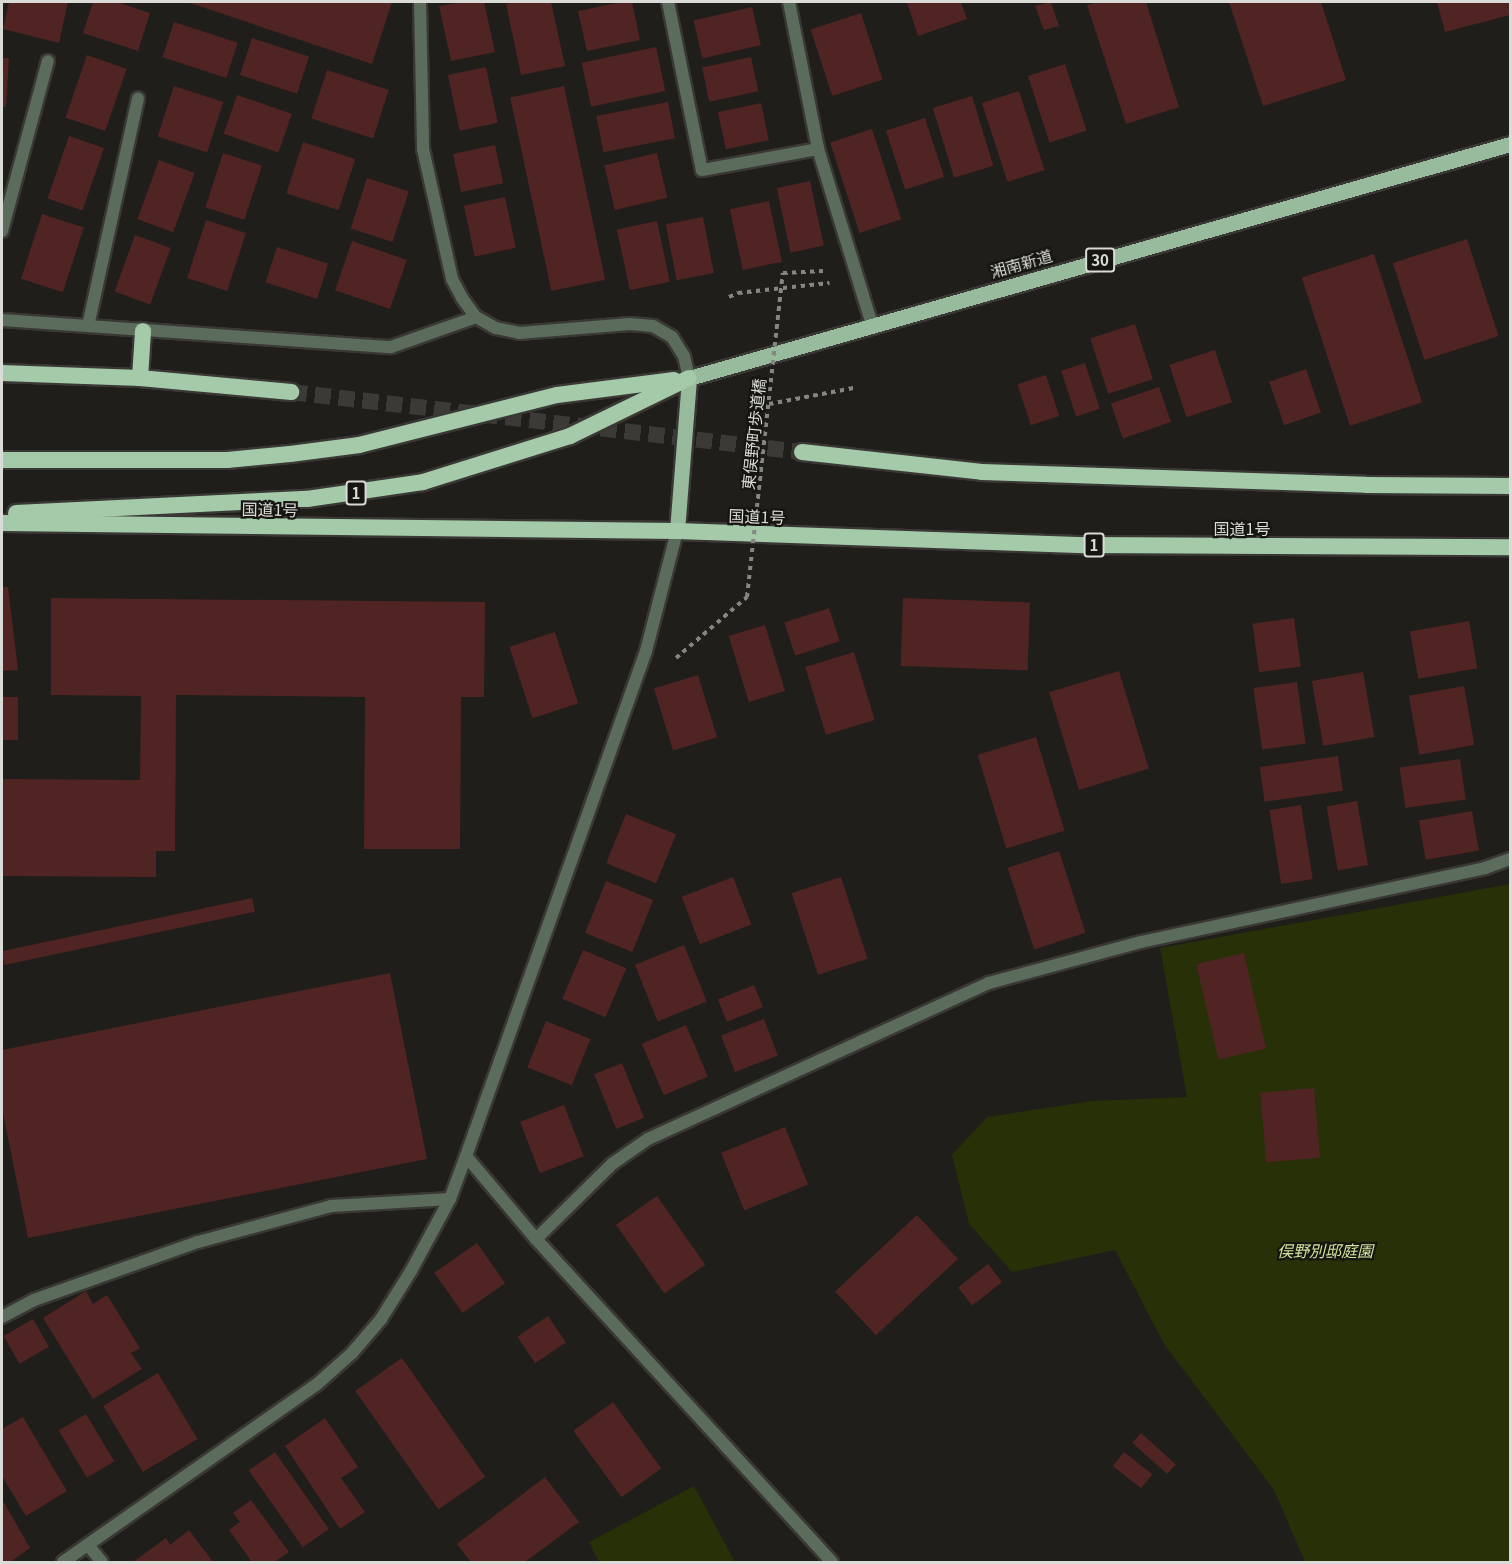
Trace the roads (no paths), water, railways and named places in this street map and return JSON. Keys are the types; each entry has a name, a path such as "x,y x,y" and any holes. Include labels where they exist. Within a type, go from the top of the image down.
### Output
{"highway":[{"path":"140,378 143,331"},
{"path":"2,373 140,378 291,392"},
{"path":"2,460 227,460 359,446 557,395 689,378"},
{"name":"1","path":"2,514 307,499 423,482 570,436 689,378"},
{"path":"802,452 982,472 1342,484 1510,486"},
{"name":"国道1号","path":"2,524 677,531 1085,545 1510,547"}],"main road":[{"name":"湘南新道","path":"689,378 1510,144"},
{"path":"677,531 689,378"}],"street":[{"path":"420,2 423,150 452,279 462,298 476,317 496,328 519,333 630,324 653,326 672,338 684,356 689,378"},
{"path":"668,2 702,170 818,149"},
{"path":"789,2 818,149 872,324"},
{"path":"2,231 48,61"},
{"path":"88,326 138,98"},
{"path":"2,320 392,347 476,317"},
{"path":"63,1563 316,1385 352,1353 381,1319 411,1271 450,1198 466,1156 646,651 677,531"},
{"path":"536,1239 612,1164 648,1139 989,983 1141,942 1485,868 1510,859"},
{"path":"466,1156 536,1239 832,1563"},
{"path":"2,1317 34,1300 198,1242 331,1206 450,1198"},
{"path":"88,1545 102,1563"}],"tunnel":[{"path":"291,392 802,452"}],"park label":[{"name":"俣野別邸庭園","path":"1325,1250"}]}
